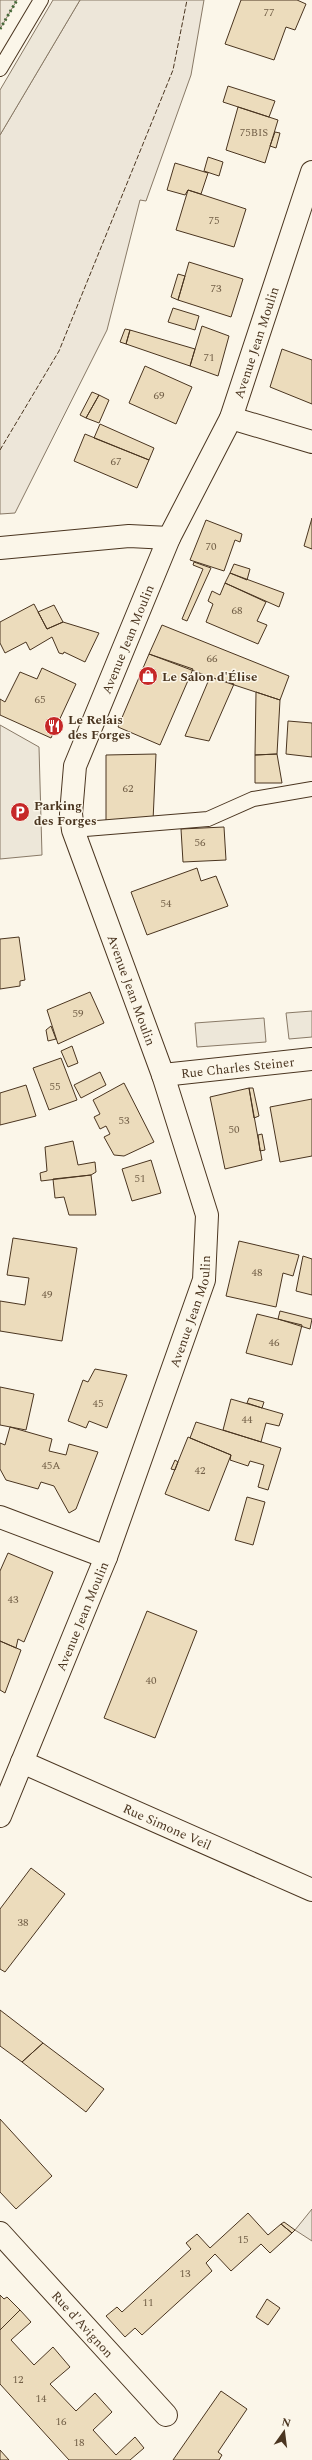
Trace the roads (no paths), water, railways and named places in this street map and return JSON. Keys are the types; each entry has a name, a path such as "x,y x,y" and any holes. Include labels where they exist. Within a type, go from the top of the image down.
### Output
{"main road":[{"name":"Avenue Jean Moulin","path":"0,1816 106,1557 204,1280 207,1215 163,1075 73,830 71,814 76,766 169,538 231,418 312,172"},
{"path":"231,418 312,442"},
{"path":"0,548 130,536 169,538"},
{"name":"Rue Charles Steiner","path":"163,1075 312,1059"},
{"path":"0,1517 106,1557"},
{"name":"Rue Simone Veil","path":"22,1762 312,1890"},
{"name":"Rue d'Avignon","path":"0,2233 166,2415"}],"lane":[{"path":"0,69 42,0"},
{"path":"73,830 208,818 252,799 312,789"}],"place":[{"name":"Le Salon d'Élise","path":"148,676"},
{"name":"Le Relais des Forges","path":"54,726"},
{"name":"Parking des Forges","path":"20,812"}]}
